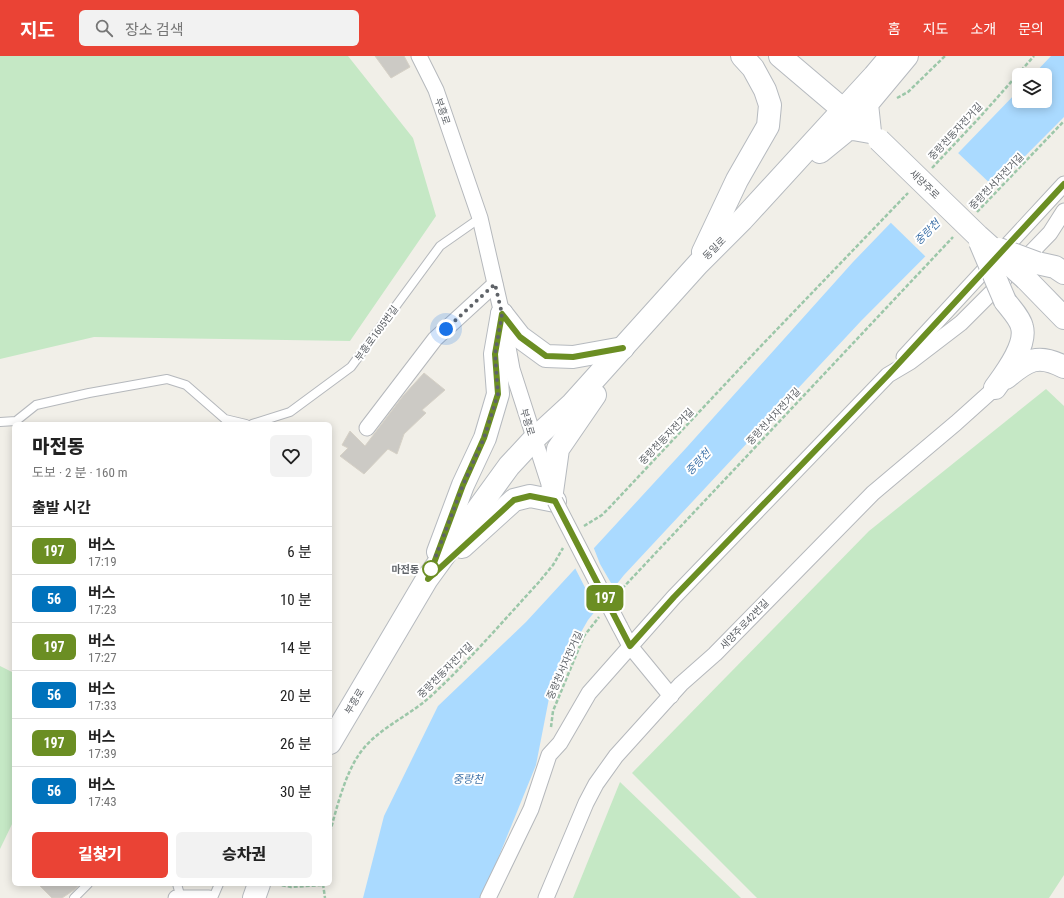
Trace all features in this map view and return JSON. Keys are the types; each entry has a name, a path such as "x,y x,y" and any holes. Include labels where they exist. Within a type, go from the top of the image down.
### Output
{"main road":[{"path":"698,264 737,180 768,126 770,105 765,90 752,68 742,56"},
{"name":"새양주로","path":"780,56 874,136 974,232 1032,271 1064,318"},
{"name":"동일로","path":"534,438 572,404 698,264 742,220 891,56"},
{"path":"874,136 867,104 907,56"},
{"path":"742,220 847,130 853,129 874,136"},
{"path":"974,232 1005,301 1018,318 1022,328 1021,342 1014,360 995,388"},
{"path":"1032,271 1055,267 1064,273"},
{"path":"502,314 520,337 546,356 573,357 629,341"},
{"path":"428,579 463,485 484,438 498,394 495,354 502,314"},
{"path":"428,579 514,500 530,496 554,496 558,449 629,341"},
{"path":"995,388 1018,368 1038,359 1051,360 1064,367"},
{"name":"부흥로","path":"332,740 428,579 509,466 534,438"},
{"path":"254,898 258,886"}],"street":[{"name":"부흥로","path":"419,56 436,90 480,218 502,314 512,368 534,438"},
{"path":"488,898 531,809 549,755 560,743 589,693 674,597 888,375 1064,184"},
{"path":"888,375 910,362 960,323 1050,233 1064,211"},
{"path":"367,428 435,339 495,284"},
{"name":"새양주로42번길","path":"546,898 586,803 596,784 616,756 682,684 715,654 873,493 995,388"},
{"path":"534,438 554,496 630,646 671,696"},
{"path":"176,898 209,898"}],"lane":[{"name":"부흥로1605번길","path":"258,422 290,412 351,366 440,246 480,218"},
{"path":"0,422 16,421 36,405 89,393 167,379 186,385 225,419 238,422"},
{"path":"74,898 86,886"},
{"path":"178,886 181,898"},
{"path":"213,898 218,886"}],"path":[{"path":"896,98 908,92 945,56"},
{"name":"중랑천동자전거길","path":"927,173 980,117 1034,56"},
{"name":"중랑천서자전거길","path":"615,597 974,232 1064,121"},
{"name":"중랑천동자전거길","path":"582,527 602,515 610,507 760,347 911,190"},
{"name":"중랑천동자전거길","path":"332,826 349,773 360,752 388,726 417,708 446,682 539,582 553,565 564,546"},
{"name":"중랑천서자전거길","path":"549,755 548,745 553,711 584,636 602,614"},
{"path":"286,886 307,886"},
{"path":"323,886 325,898"}],"green space":[{"path":"0,56 348,56 413,138 436,216 350,341 94,337 0,359"},
{"path":"1046,389 1064,406 1064,875 1049,898 757,898 632,773 869,531"},
{"path":"0,666 12,672 12,824 0,849"},
{"path":"620,782 741,898 573,898"}],"water":[{"name":"중랑천","path":"1051,56 1064,56 1064,117 861,321 624,575 588,620 552,683 536,765 482,898 363,898 384,816 438,706 526,622 687,447 853,262 1012,97 1012,108 1052,108 1052,68 1040,68"}],"pier":[{"path":"957,152 996,189 927,258 889,221"},
{"path":"593,546 600,564 615,590 597,611 574,566"}],"building":[{"path":"375,56 404,56 410,67 391,78"},
{"path":"424,373 445,390 422,410 426,413 404,434 397,454 388,449 364,474 340,456 348,448 342,445 350,431 365,446 403,396"},
{"path":"40,886 78,886 62,898 52,898"}],"bus line":[{"name":"197","path":"623,348 573,357 546,356 520,337 502,314 495,354 498,394 484,438 463,485 428,579 514,500 530,496 555,501 630,646 674,597 714,558 888,375 1064,184"}],"place":[{"name":"마전동","path":"431,569"}],"route":[{"path":"431,569 463,485 484,438 498,394 495,354 502,314 495,284 467,308 446,329"}]}
